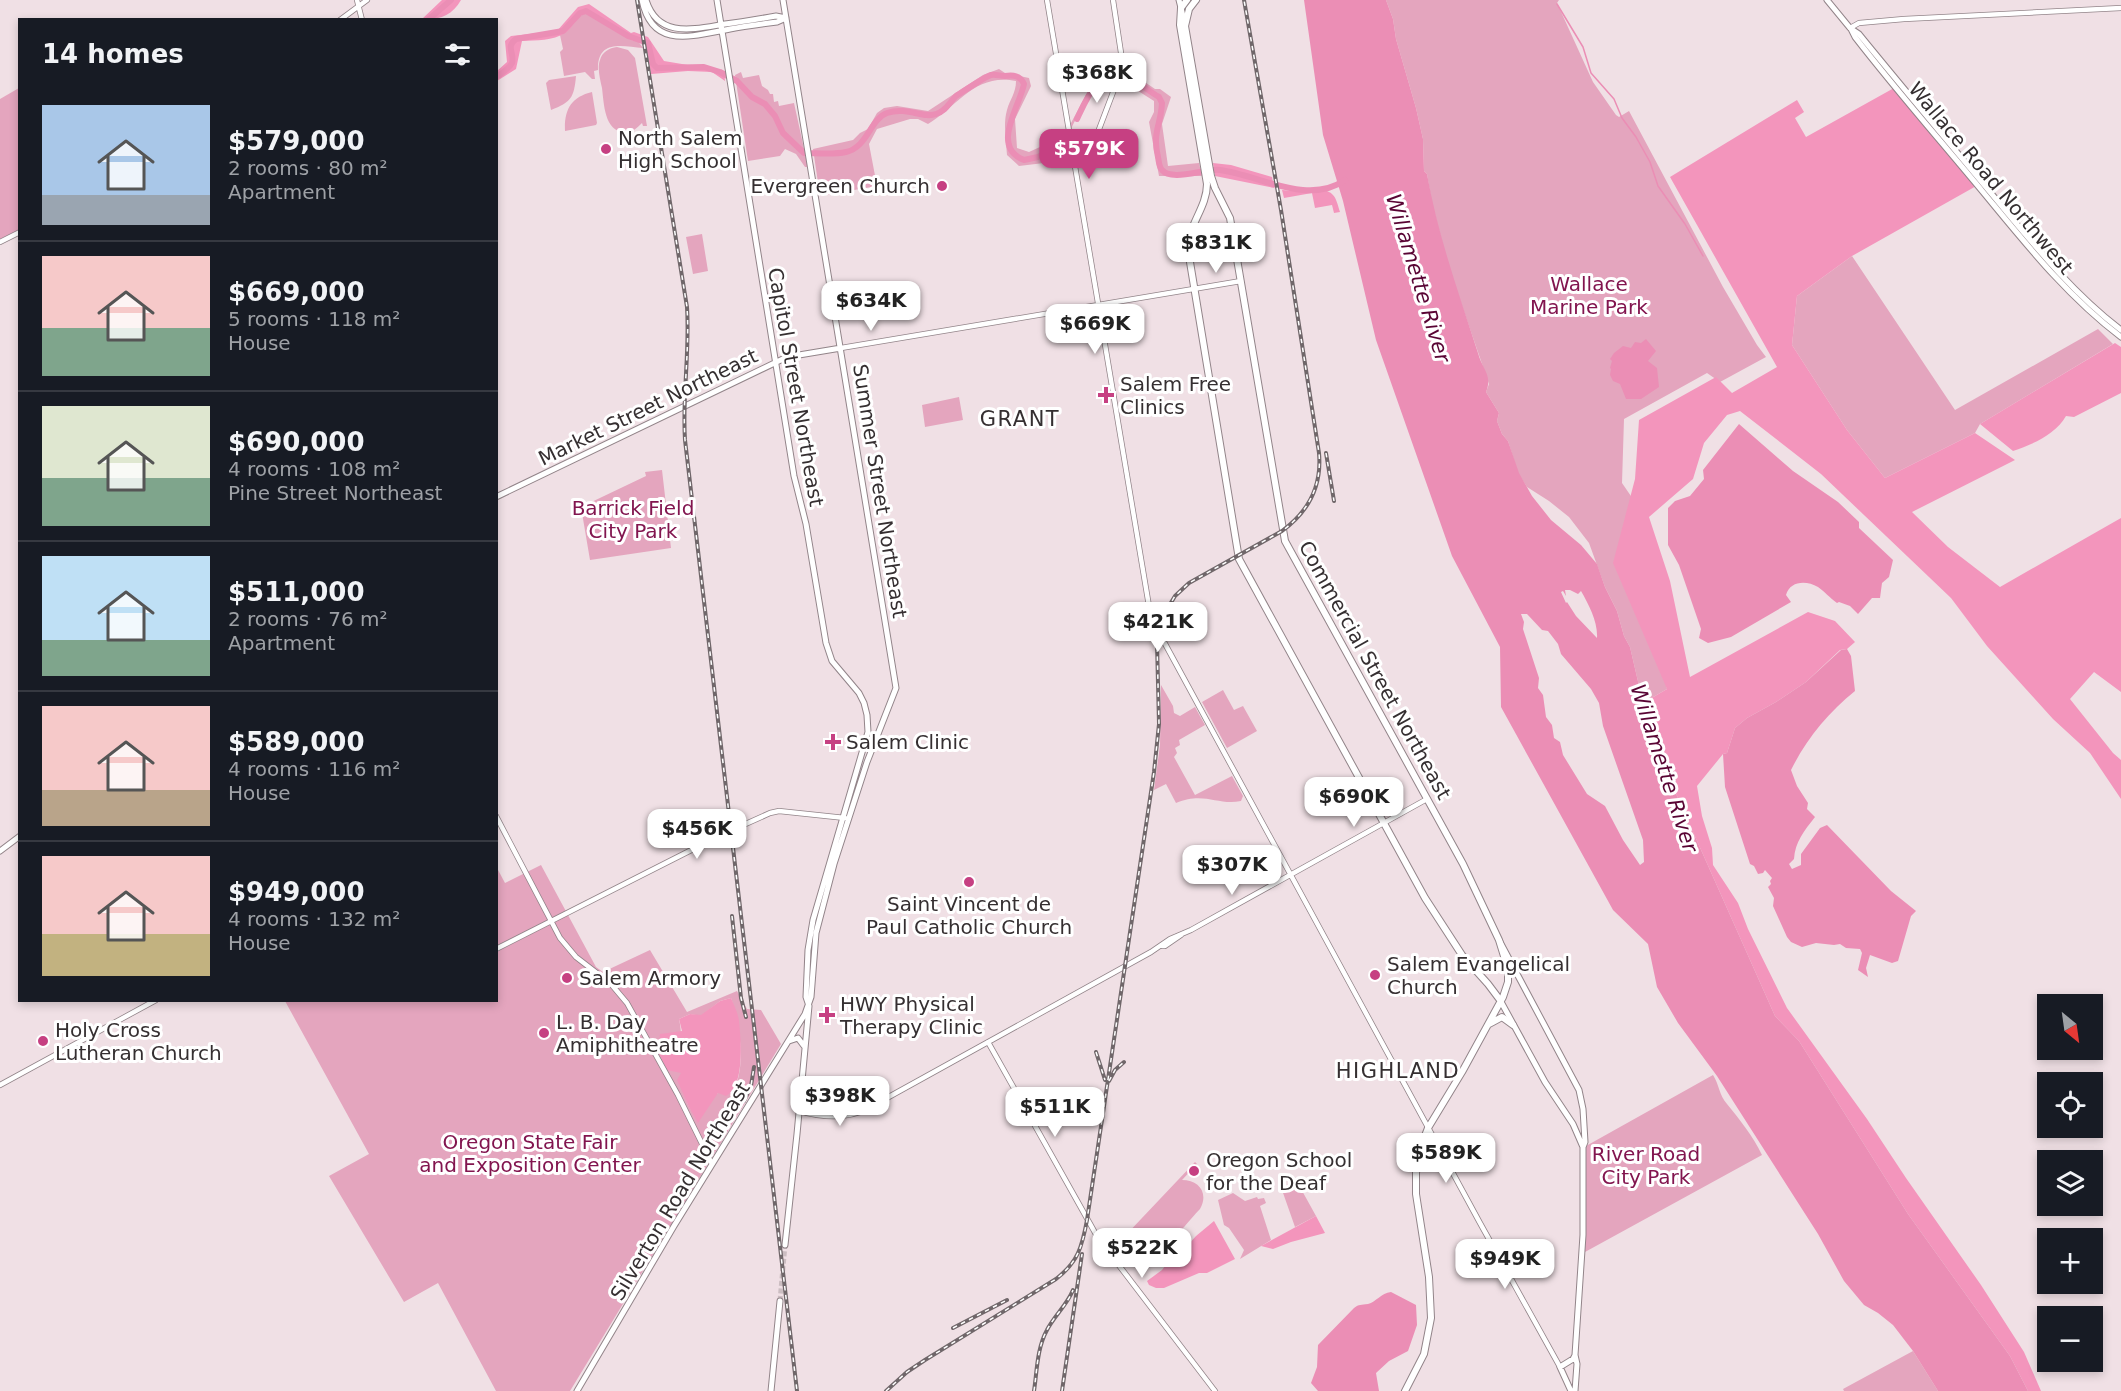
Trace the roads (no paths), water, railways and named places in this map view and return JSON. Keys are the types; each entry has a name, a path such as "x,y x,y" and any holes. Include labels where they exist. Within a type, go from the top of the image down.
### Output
{"highway":[{"path":"1180,8 1187,0"},
{"path":"1183,24 1189,9 1196,0"},
{"name":"Commercial Street Northeast","path":"1180,8 1206,160 1208,176 1205,201"},
{"name":"Commercial Street Northeast","path":"1208,176 1230,218 1283,535 1471,879 1499,940"},
{"path":"1223,202 1205,201 1188,236 1188,242 1239,559 1425,897 1455,945 1500,1000"},
{"path":"1405,1391 1424,1354 1431,1318 1429,1278 1416,1194 1417,1161 1428,1128 1462,1072 1506,988 1509,969 1499,940"},
{"path":"1488,1024 1502,1017 1513,1024"},
{"path":"1417,1161 1430,1150 1443,1155"}],"main road":[{"path":"342,18 358,3 367,0"},
{"path":"644,0 659,22 682,30 738,28 777,22 786,18"},
{"path":"644,0 647,18 655,28 681,37 776,16 786,18"},
{"name":"Capitol Street Northeast","path":"717,0 795,483 806,524 826,643 832,661 859,693 864,703 868,724 867,750 862,767"},
{"name":"Summer Street Northeast","path":"783,0 897,682 896,691 862,767"},
{"path":"1047,0 1151,618 1573,1391"},
{"path":"1075,163 1085,160 1090,153 1122,70 1122,54 1113,0"},
{"path":"1179,0 1180,8"},
{"name":"Wallace Road Northwest","path":"1827,0 1859,34 2068,284 2121,330"},
{"path":"358,3 362,18"},
{"path":"1851,27 1859,23 1904,19 2121,8"},
{"path":"738,28 753,24 754,20"},
{"name":"Wallace Road Northwest","path":"1851,27 1855,37 1900,94 2055,278 2088,310 2121,337"},
{"path":"1976,184 1985,190 1995,203 1999,203"},
{"path":"0,242 18,233"},
{"name":"Market Street Northeast","path":"498,495 791,356 1240,281"},
{"path":"845,818 858,788 862,767"},
{"path":"785,1245 811,997 814,946 845,818 862,767"},
{"path":"799,1112 845,1116 862,1112 1163,943 1292,875 1427,799"},
{"path":"498,948 721,835 770,813 780,811 845,818"},
{"path":"498,820 551,921 571,952 611,984 627,1004 678,1095 712,1164"},
{"path":"0,851 18,838"},
{"name":"Commercial Street Northeast","path":"1499,940 1575,1081 1582,1104 1585,1142 1583,1147 1583,1235 1575,1355 1577,1364 1573,1391"},
{"path":"1500,1000 1549,1090 1574,1124 1583,1147"},
{"path":"0,1085 152,1002"},
{"name":"Silverton Road Northeast","path":"577,1391 809,1006"},
{"path":"789,1041 798,1038 805,1048"},
{"path":"988,1042 1098,1238 1215,1391"},
{"path":"771,1391 780,1301"},
{"path":"1560,1367 1573,1359 1575,1355"}],"water":[{"name":"Willamette River","path":"1304,0 1386,0 1416,108 1423,139 1424,171 1427,174 1443,242 1480,359 1488,376 1486,392 1499,413 1497,421 1502,434 1508,441 1519,473 1532,496 1551,520 1581,545 1597,564 1630,647 1657,751 1775,1016 1799,1041 1908,1214 2010,1356 2028,1391 1938,1391 1913,1351 1893,1325 1864,1305 1844,1281 1818,1234 1717,1076 1678,1023 1657,987 1648,944 1613,910 1501,707 1500,647 1452,556 1376,340 1343,201 1323,135","holes":["1565,590 1578,594 1581,591 1590,608 1597,638 1566,603 1561,592 1563,591 1566,596","1521,614 1527,614 1542,630 1548,631 1558,644 1561,654 1591,689 1599,703 1603,726 1643,840 1644,862 1640,865 1623,840 1605,806 1587,794 1563,755 1560,742 1554,738 1552,725 1546,717 1543,695 1538,688 1539,678 1523,629 1524,622"]},
{"path":"1646,339 1656,351 1648,361 1657,368 1659,387 1641,399 1626,399 1620,384 1613,381 1610,375 1612,361 1610,359 1623,346 1631,348 1635,342 1641,343"},
{"path":"1739,424 1793,471 1838,502 1859,522 1859,528 1893,560 1889,577 1882,583 1880,598 1872,598 1858,614 1850,606 1837,603 1818,587 1808,583 1799,583 1788,590 1786,595 1791,602 1731,637 1708,643 1699,638 1701,629 1679,565 1668,545 1668,508 1675,501 1690,496 1704,479 1703,470"},
{"path":"1847,649 1851,656 1855,691 1819,727 1791,770 1797,786 1808,803 1807,809 1815,817 1801,837 1794,859 1789,864 1792,869 1801,865 1801,854 1820,828 1827,825 1891,891 1916,911 1911,916 1898,961 1892,963 1870,955 1866,968 1868,977 1858,970 1862,953 1860,949 1846,948 1840,944 1816,943 1802,947 1791,942 1787,937 1773,906 1774,898 1768,887 1772,878 1765,870 1758,874 1754,866 1750,864 1725,787 1723,754 1727,753 1735,728 1747,718 1806,682 1841,650"},
{"path":"1391,1292 1416,1305 1417,1325 1408,1351 1389,1361 1376,1373 1379,1391 1318,1391 1311,1383 1317,1367 1318,1345 1356,1307 1371,1303"}],"waterway":[{"path":"430,18 451,0"},
{"path":"1557,4 1583,47 1591,73 1614,99 1622,118 1650,162 1658,186 1685,224 1703,256"},
{"path":"498,76 512,63 511,45 516,39 563,31 580,13 586,11 628,36 648,43 653,64 657,68 704,67 737,81 752,97 765,104 775,116 783,133 804,153 846,152 859,145 881,116 894,111 926,115 939,113 956,96 984,78 993,75 1016,76 1024,84 1008,136 1009,146 1014,154 1024,160 1038,157 1064,144"},
{"path":"1077,119 1084,103 1101,80 1108,75 1126,76 1159,97 1162,103 1156,148 1160,167 1167,173 1181,175 1220,170 1299,190 1331,187 1345,180"}],"tunnel":[{"path":"780,1301 785,1245"}],"railway":[{"path":"637,0 687,307 685,440 797,1391"},
{"path":"886,1391 907,1372 925,1360 1056,1279 1078,1253 1087,1220 1154,772 1159,724 1157,643 1166,611 1175,596 1189,583 1291,524 1306,507 1318,476 1319,453 1281,210 1244,0"},
{"path":"1326,453 1334,501"},
{"path":"732,916 741,998 746,1017"},
{"path":"1096,1052 1105,1080"},
{"path":"1109,1081 1115,1070 1124,1062"},
{"path":"744,1101 751,1086 754,1067"},
{"path":"1062,1391 1082,1254"},
{"path":"1034,1391 1041,1344 1050,1325 1073,1290"},
{"path":"953,1328 1007,1300"}],"place":[{"name":"North Salem High School","path":"606,149"},
{"name":"Evergreen Church","path":"942,186"},
{"name":"Salem Free Clinics","path":"1106,395"},
{"name":"Salem Clinic","path":"833,742"},
{"name":"Saint Vincent de Paul Catholic Church","path":"969,882"},
{"name":"Salem Evangelical Church","path":"1375,975"},
{"name":"Salem Armory","path":"567,978"},
{"name":"HWY Physical Therapy Clinic","path":"827,1015"},
{"name":"L. B. Day Amiphitheatre","path":"544,1033"},
{"name":"Holy Cross Lutheran Church","path":"43,1041"},
{"name":"Oregon School for the Deaf","path":"1194,1171"}],"district":[{"name":"GRANT","path":"1020,419"},
{"name":"HIGHLAND","path":"1398,1071"}],"park label":[{"name":"Wallace Marine Park","path":"1589,296"},
{"name":"Barrick Field City Park","path":"633,520"},
{"name":"Oregon State Fair and Exposition Center","path":"530,1154"},
{"name":"River Road City Park","path":"1646,1166"}]}
